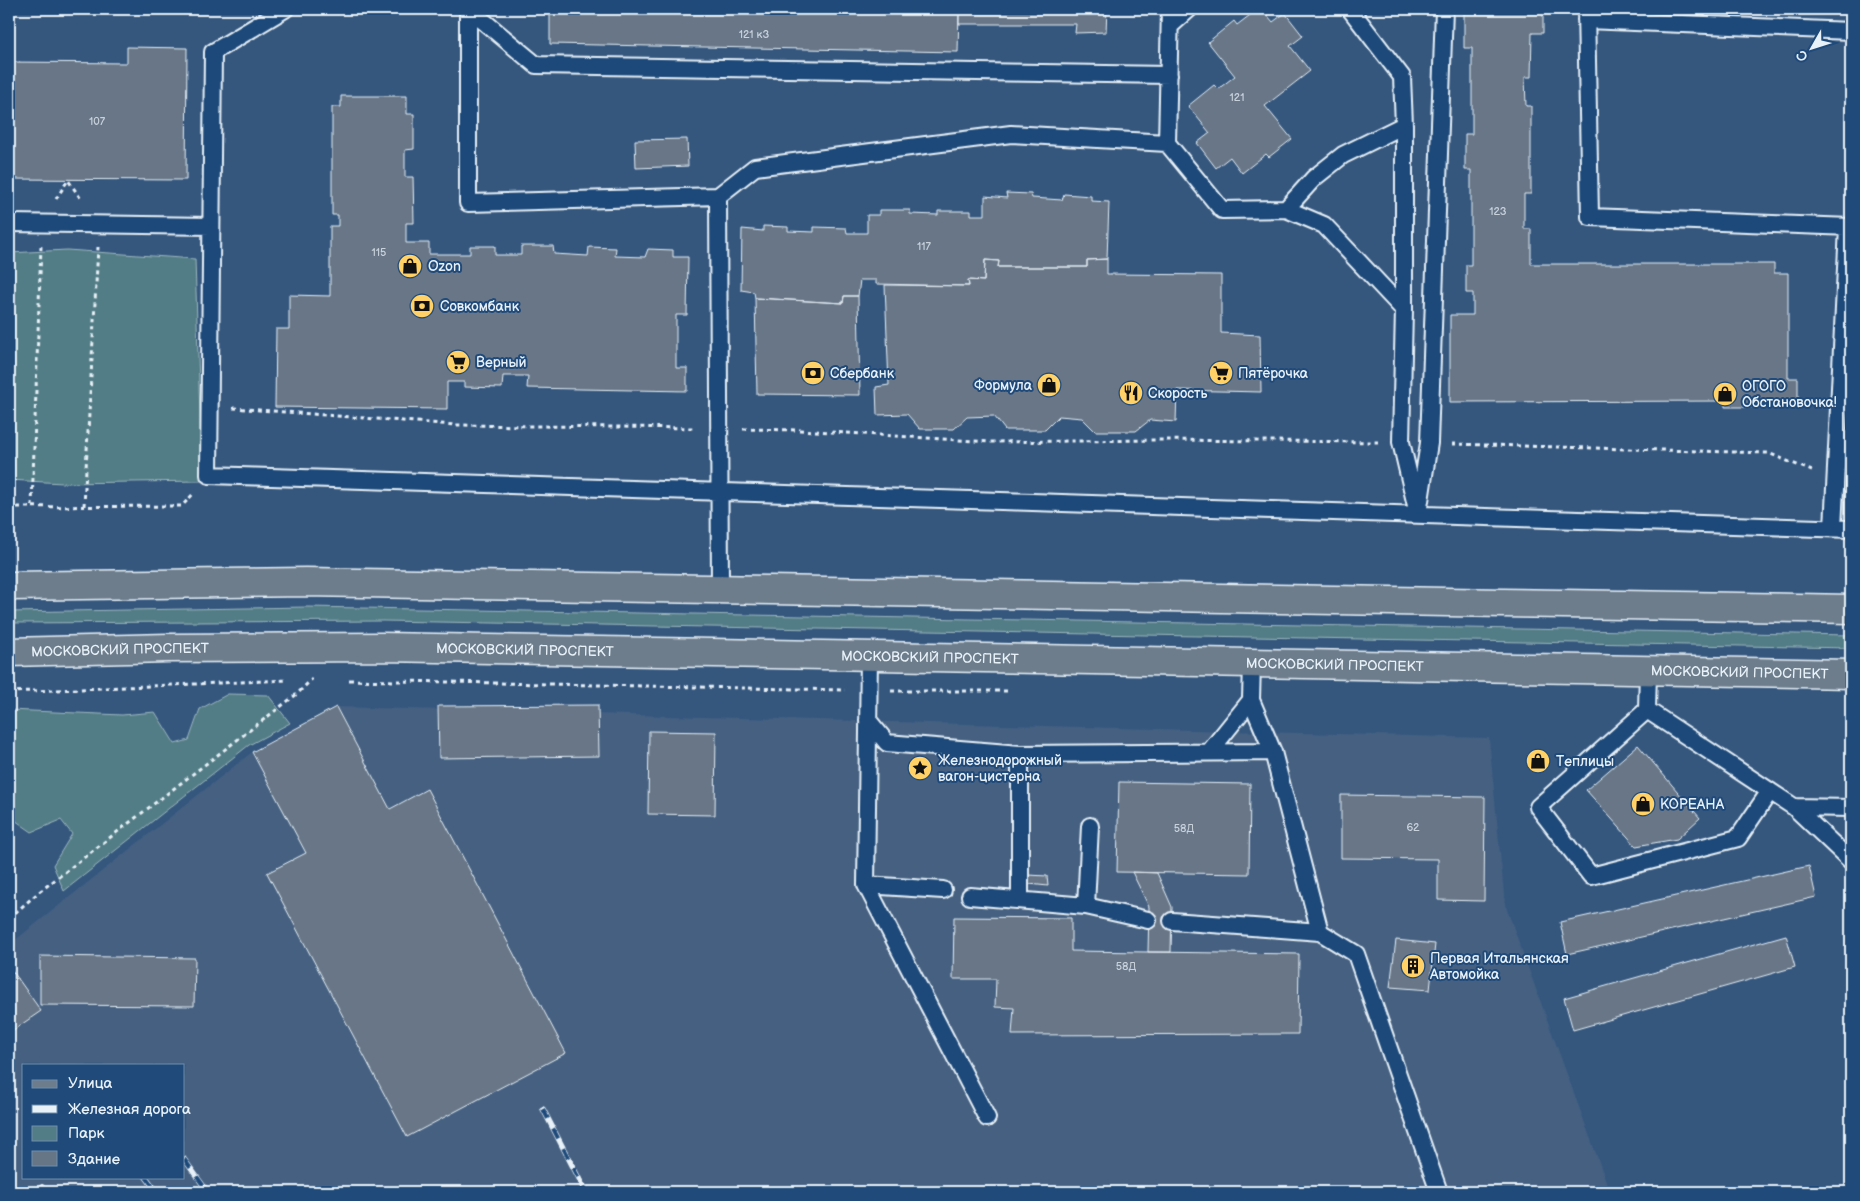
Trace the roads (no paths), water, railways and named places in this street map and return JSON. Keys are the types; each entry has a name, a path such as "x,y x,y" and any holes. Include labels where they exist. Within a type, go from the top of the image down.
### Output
{"main road":[{"path":"9,586 306,582 1851,609"},
{"name":"МОСКОВСКИЙ ПРОСПЕКТ","path":"9,652 168,648 382,647 1851,674"}],"lane":[{"path":"285,9 213,52 209,475 1851,529"},
{"path":"468,9 536,65 1169,75"},
{"path":"468,9 468,203 718,196 754,167 1011,134 1167,143"},
{"path":"1170,9 1167,143 1222,210 1286,209 1324,225 1404,310"},
{"path":"1170,26 1189,9"},
{"path":"1350,9 1402,77 1404,125 1404,310 1401,442 1418,514"},
{"path":"1418,514 1429,443 1444,9"},
{"path":"1833,528 1850,227 1590,217 1586,14 1851,31"},
{"path":"1286,209 1314,178 1343,154 1404,125"},
{"path":"718,196 720,588"},
{"path":"9,223 211,226"},
{"path":"869,656 866,885 987,1118"},
{"path":"1252,663 1251,700 1273,752 1320,932"},
{"path":"1648,671 1647,710 1538,807 1591,876 1738,838 1770,791"},
{"path":"1210,752 1251,700"},
{"path":"1647,710 1794,807 1851,861"},
{"path":"868,720 887,744 1020,754 1273,752"},
{"path":"1020,754 1020,900"},
{"path":"1794,807 1851,808"},
{"path":"1086,906 1090,826"},
{"path":"866,885 942,890"},
{"path":"970,896 1086,906 1148,920"},
{"path":"1172,921 1320,932 1356,954 1439,1192"}],"railway":[{"path":"543,1109 586,1192"},
{"path":"185,1160 208,1192"},
{"path":"147,1178 157,1192"},
{"path":"42,1187 46,1192"}],"place":[{"name":"Ozon","path":"410,266"},
{"name":"Совкомбанк","path":"422,306"},
{"name":"Верный","path":"458,362"},
{"name":"Сбербанк","path":"813,373"},
{"name":"Пятёрочка","path":"1221,373"},
{"name":"Формула","path":"1049,385"},
{"name":"Скорость","path":"1131,393"},
{"name":"ОГОГО Обстановочка!","path":"1725,394"},
{"name":"Теплицы","path":"1538,761"},
{"name":"Железнодорожный вагон-цистерна","path":"920,768"},
{"name":"КОРЕАНА","path":"1643,804"},
{"name":"Первая Итальянская Автомойка","path":"1413,966"}]}
